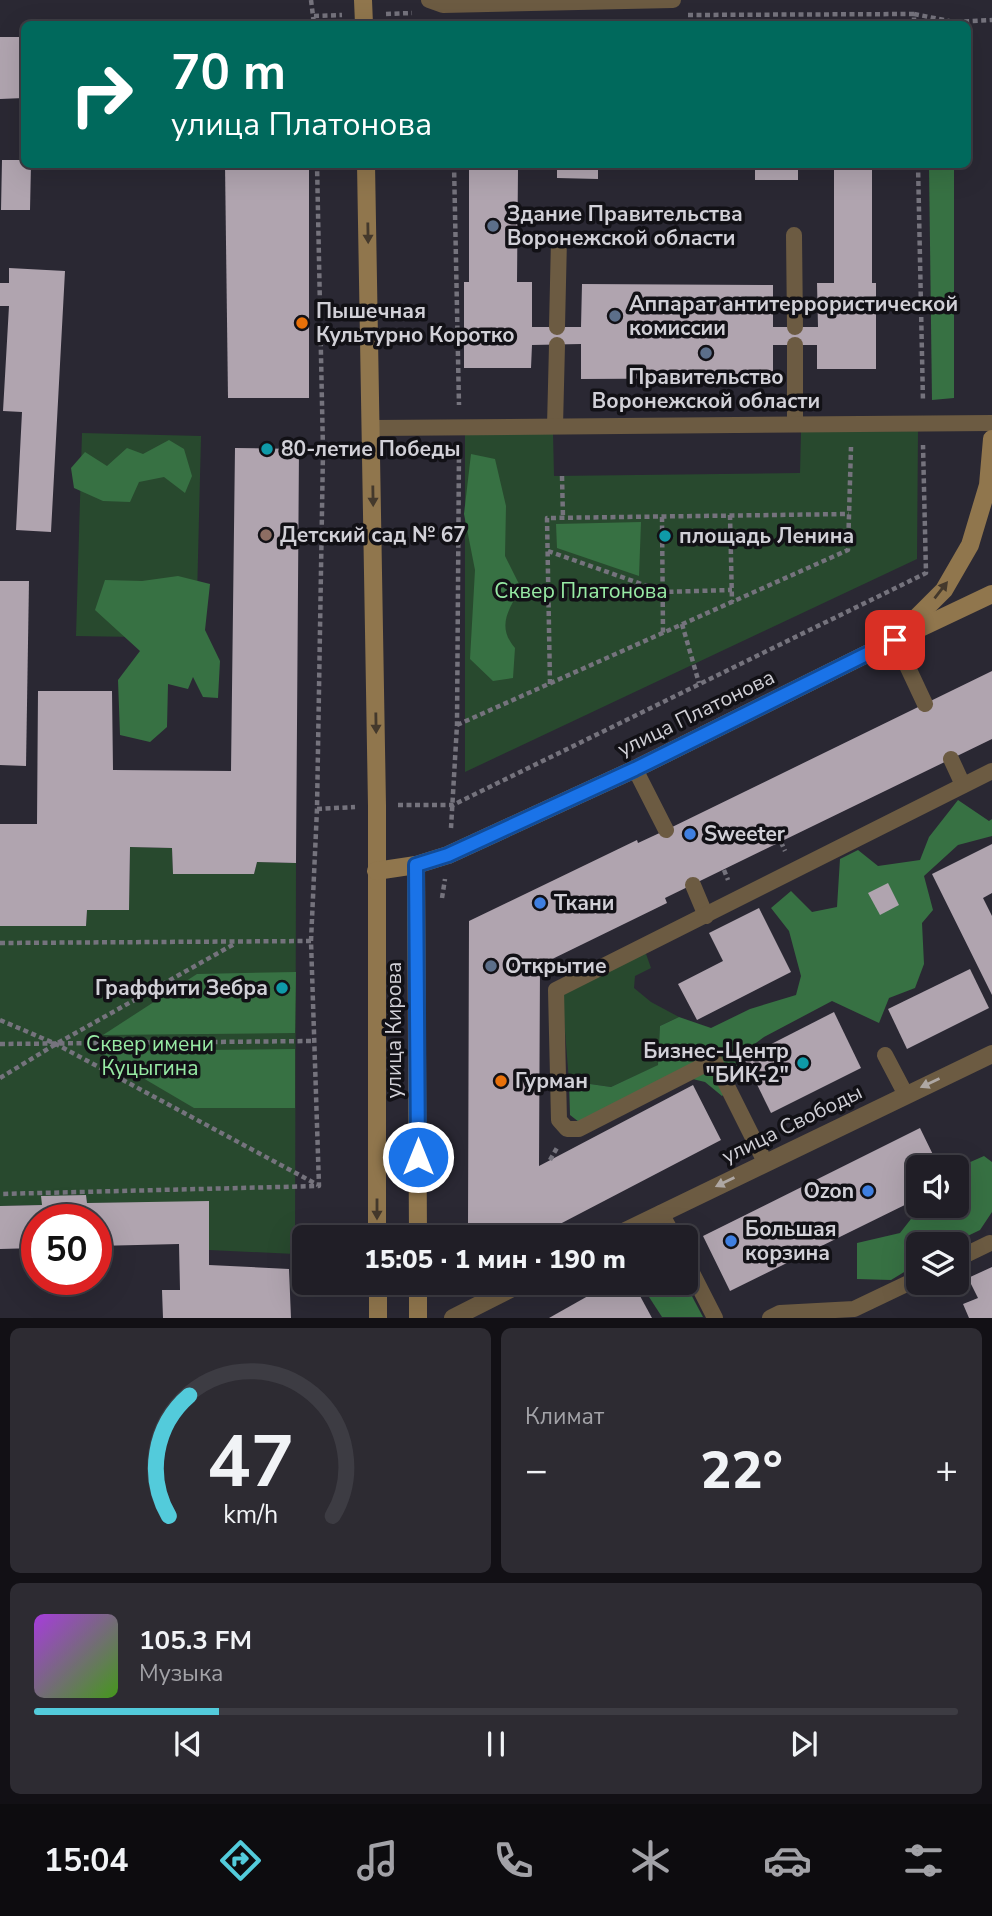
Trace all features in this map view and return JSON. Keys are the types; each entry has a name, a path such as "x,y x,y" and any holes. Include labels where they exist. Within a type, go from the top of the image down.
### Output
{"main road":[{"path":"363,0 364,21"},
{"path":"366,168 372,428 376,871 416,865"},
{"path":"895,640 944,590 970,545 988,485 992,439"},
{"name":"улица Платонова","path":"416,865 448,855 635,769 992,594"},
{"name":"улица Кирова","path":"416,865 418,1225"},
{"name":"улица Кирова","path":"376,871 377,1225"},
{"path":"377,1295 378,1318"},
{"path":"418,1295 418,1318"}],"street":[{"name":"улица Свободы","path":"637,1225 992,1054"},
{"path":"453,1318 498,1295"}],"lane":[{"path":"429,0 443,5 673,0"},
{"path":"794,235 795,327"},
{"path":"557,327 559,239"},
{"path":"555,426 557,345"},
{"path":"795,345 795,424"},
{"path":"372,428 992,423"},
{"path":"895,640 925,704"},
{"path":"951,760 963,785"},
{"path":"635,769 666,830"},
{"path":"765,1162 714,1060 579,1129 568,1129 559,1120 556,990 992,771"},
{"path":"693,885 705,916"},
{"path":"884,1055 906,1095"},
{"path":"661,1213 668,1225"},
{"path":"969,1253 990,1243"},
{"path":"770,1318 780,1313 855,1309 906,1284"},
{"path":"698,1285 715,1318"}],"path":[{"path":"311,0 314,21"},
{"path":"914,14 949,21"},
{"path":"971,21 992,20"},
{"path":"317,168 323,452 317,809 311,941 319,1186"},
{"path":"453,805 457,725 459,427 454,168"},
{"path":"434,805 453,805 926,573 918,168"},
{"path":"457,725 848,550 851,424"},
{"path":"562,476 563,518"},
{"path":"550,684 547,518 849,514"},
{"path":"730,516 732,602"},
{"path":"662,517 663,633"},
{"path":"548,551 664,592 732,590"},
{"path":"682,624 699,683"},
{"path":"317,809 344,807"},
{"path":"0,943 311,941"},
{"path":"0,1078 237,942"},
{"path":"0,1020 56,1044 319,1186"},
{"path":"0,1044 314,1041"},
{"path":"0,1194 319,1186"}],"green space":[{"path":"929,168 954,168 954,398 932,400"},
{"name":"Сквер Платонова","path":"918,431 917,559 465,772 465,434 553,433 554,476 800,473 801,432"},
{"path":"82,433 201,436 196,638 76,636"},
{"path":"169,440 184,449 192,476 185,493 164,477 139,482 130,502 103,501 74,488 71,468 85,452 107,466 127,448 143,454"},
{"path":"471,454 495,459 506,506 505,556 521,588 509,610 505,625 509,640 515,648 513,678 493,681 470,659 475,570 464,514"},
{"path":"641,522 639,576 557,548 556,524"},
{"path":"178,576 210,584 205,630 220,661 218,698 203,697 193,677 188,689 168,684 167,727 150,742 120,735 118,680 140,651 95,610 105,580 142,581"},
{"path":"958,800 989,821 992,819 992,836 958,845 924,876 933,910 922,923 924,964 915,988 889,998 879,1023 832,1001 764,1037 737,1057 737,1082 722,1096 705,1082 676,1075 579,1122 570,1115 569,1081 611,1087 658,1065 660,1026 679,1017 711,1028 750,1009 796,995 801,976 789,931 771,908 791,891 812,912 837,907 840,859 858,850 878,866 920,860 929,837"},
{"name":"Сквер имени Куцыгина","path":"130,847 172,848 173,874 254,874 257,862 296,863 295,1225 292,1225 292,1254 209,1250 209,1202 87,1203 86,1195 42,1197 42,1204 0,1206 0,926 86,926 87,910 129,910"},
{"path":"645,951 651,968 635,976 634,988 651,1002 679,1017 660,1026 659,1065 611,1087 569,1081 562,994"},
{"path":"296,972 295,1033 103,1035 197,974"},
{"path":"295,1049 295,1108 194,1108 97,1051"},
{"path":"984,1156 992,1162 992,1212 980,1230 969,1235 969,1232 906,1232 906,1271 891,1280 857,1279 857,1243 900,1233 912,1218 969,1218 969,1163"},
{"path":"648,1295 691,1295 703,1317 662,1317"}],"building":[{"path":"0,37 21,37 21,98 0,99"},
{"path":"2,160 21,160 21,168 31,168 30,210 1,210"},
{"path":"225,168 309,168 309,398 228,398"},
{"name":"Здание Правительства Воронежской области","path":"534,168 518,170 517,282 532,282 532,327 581,327 582,284 773,285 773,327 818,327 817,283 834,283 834,168 872,168 872,283 876,283 876,369 817,369 817,345 773,345 773,378 581,379 581,344 532,345 531,368 464,368 464,282 469,282 469,170 464,170"},
{"name":"Здание Правительства Воронежской области","path":"557,168 598,168 598,179 557,178"},
{"name":"Здание Правительства Воронежской области","path":"755,168 798,168 798,180 755,180"},
{"path":"9,268 65,271 51,532 16,530 22,412 3,411 9,306 0,306 0,283 9,283"},
{"path":"235,448 299,449 296,863 257,862 254,874 173,874 172,848 130,847 129,910 87,910 86,926 0,926 0,824 37,824 38,691 112,691 113,770 231,771"},
{"path":"0,581 29,581 26,766 0,765"},
{"path":"992,671 992,739 665,898 667,903 540,965 539,1166 693,1085 721,1140 558,1225 468,1225 469,921 637,840 638,843"},
{"path":"992,844 992,893 983,898 992,916 992,995 932,874"},
{"path":"888,883 899,905 880,915 868,893"},
{"path":"759,908 791,972 697,1020 678,984 723,961 709,933"},
{"path":"970,969 989,1008 907,1049 888,1009"},
{"name":"Бизнес-Центр \"БИК-2\"","path":"834,1012 861,1068 771,1113 744,1058"},
{"path":"920,1128 933,1155 906,1155 906,1204 730,1291 703,1236"},
{"path":"86,1195 87,1203 209,1201 209,1265 289,1269 291,1318 163,1318 162,1290 180,1290 179,1244 112,1246 112,1204 42,1204 41,1196"},
{"path":"0,1206 21,1206 21,1248 0,1249"},
{"path":"992,1267 992,1318 969,1318 963,1304 978,1298 969,1278"},
{"path":"590,1295 640,1295 652,1318 549,1318"}],"place":[{"name":"Здание Правительства Воронежской области","path":"493,226"},
{"name":"Аппарат антитеррористической комиссии","path":"615,316"},
{"name":"Пышечная Культурно Коротко","path":"302,323"},
{"name":"Правительство Воронежской области","path":"706,353"},
{"name":"80-летие Победы","path":"267,449"},
{"name":"Детский сад № 67","path":"266,535"},
{"name":"площадь Ленина","path":"665,536"},
{"name":"Sweeter","path":"690,834"},
{"name":"Ткани","path":"540,903"},
{"name":"Открытие","path":"491,966"},
{"name":"Граффити Зебра","path":"282,988"},
{"name":"Бизнес-Центр \"БИК-2\"","path":"803,1063"},
{"name":"Гурман","path":"501,1081"},
{"name":"Ozon","path":"868,1191"},
{"name":"Большая корзина","path":"731,1241"}],"route":[{"path":"418,1157 416,865 448,855 635,769 895,640"}]}
